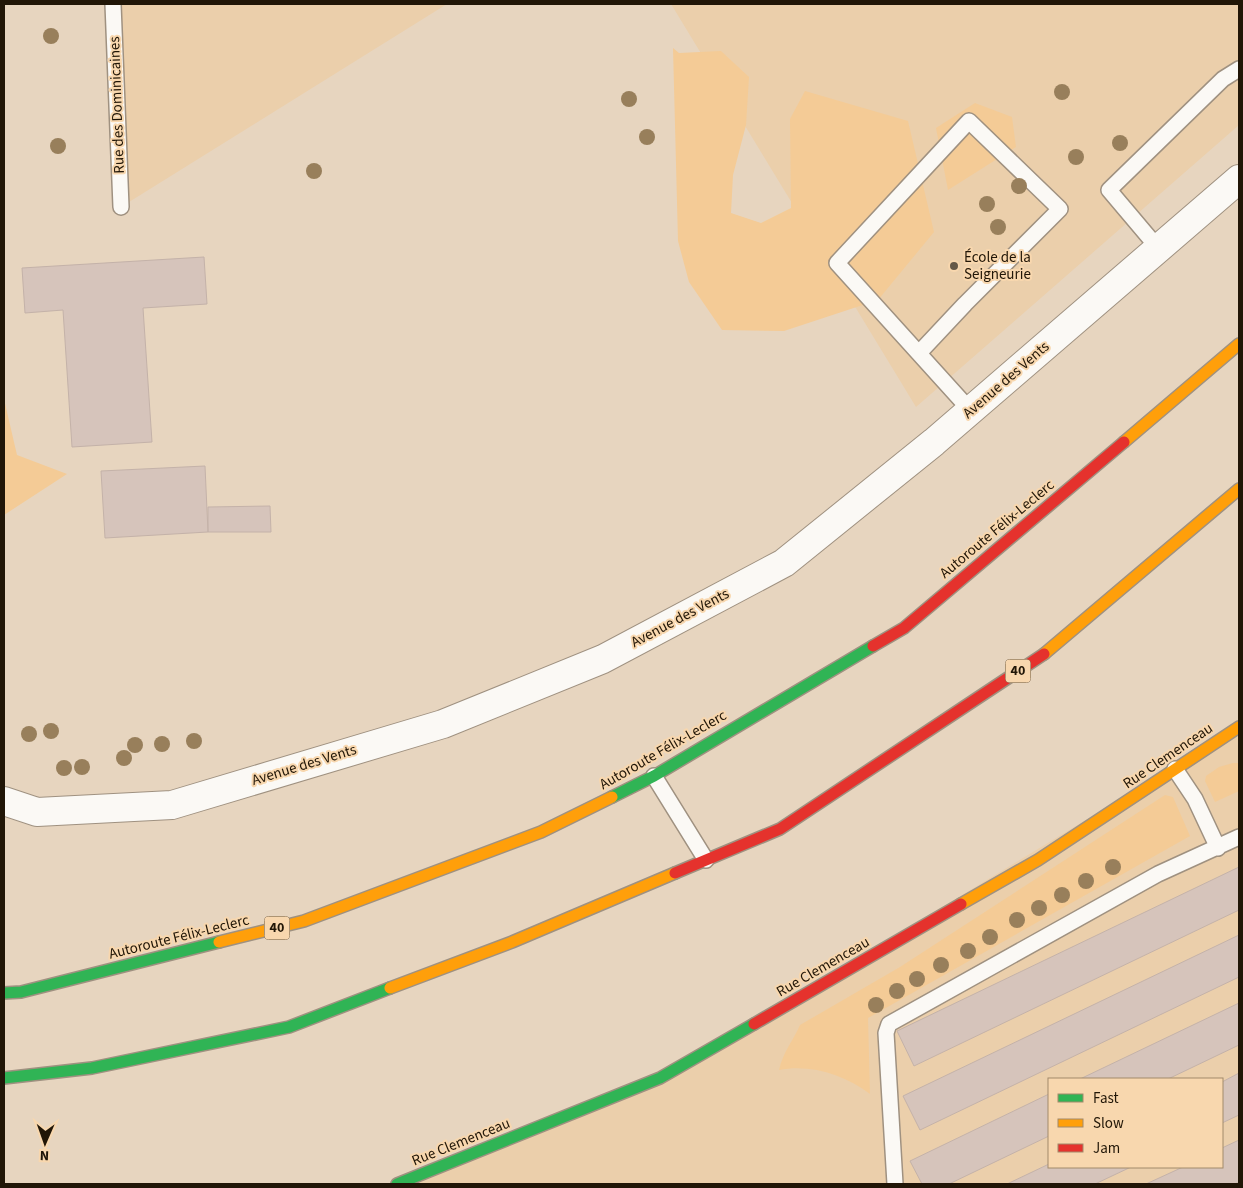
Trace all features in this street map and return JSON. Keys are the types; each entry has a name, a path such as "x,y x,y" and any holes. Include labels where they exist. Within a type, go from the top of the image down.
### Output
{"main road":[{"name":"Autoroute Félix-Leclerc","path":"4,993 21,992 304,921 541,832 654,776 904,628 1239,344"},
{"name":"40","path":"4,1078 92,1068 289,1027 512,942 780,829 1048,651 1239,489"},
{"name":"Rue Clemenceau","path":"397,1184 660,1078 1038,860 1239,727"}],"street":[{"name":"Avenue des Vents","path":"4,801 37,812 172,805 443,724 603,659 784,563 934,442 1239,179"}],"lane":[{"name":"Rue des Dominicaines","path":"112,4 121,207"},
{"path":"1158,248 1108,190 1224,79 1239,69"},
{"path":"919,353 1060,209 968,121 837,263 970,410"},
{"path":"1176,769 1195,799 1218,848"},
{"path":"654,776 706,860"},
{"path":"896,1184 886,1033 889,1024 1158,874 1239,837"}],"shaded area":[{"path":"113,4 447,4 121,207"},
{"name":"École de la Seigneurie","path":"671,4 1239,4 1239,125 916,407"},
{"path":"673,48 679,53 721,51 749,77 746,125 733,175 731,213 761,223 791,208 790,119 805,91 908,121 934,232 878,300 784,331 722,330 689,282 678,241"},
{"path":"975,103 1012,117 1016,147 948,190 936,128"},
{"path":"4,399 17,455 67,474 4,515"},
{"path":"1239,727 1239,1184 397,1184 660,1078"},
{"path":"1239,763 1239,791 1215,802 1205,781 1206,776 1219,767"},
{"path":"1165,795 1173,797 1190,836 868,1018 870,1094 849,1081 827,1073 803,1069 779,1070 800,1025 900,967"}],"building":[{"path":"204,257 207,304 143,308 152,442 72,447 63,310 25,313 22,268"},
{"path":"205,466 208,532 105,538 101,471"},
{"path":"270,506 271,532 208,532 208,507"},
{"path":"1239,867 1239,910 914,1066 897,1031"},
{"path":"1239,935 1239,977 920,1130 903,1096"},
{"path":"1239,1003 1239,1045 1170,1078 1082,1078"},
{"path":"1239,1073 1239,1115 1223,1123 1223,1081"},
{"path":"1048,1094 1048,1136 949,1184 922,1184 910,1161"},
{"path":"1239,1140 1239,1182 1235,1184 1146,1184 1181,1168 1223,1168 1223,1148"},
{"path":"1048,1164 1048,1168 1129,1168 1095,1184 1007,1184"}],"traffic: fast":[{"path":"612,797 654,776 873,646"},
{"path":"4,993 21,992 219,942"},
{"path":"4,1078 92,1068 289,1027 390,988"},
{"path":"397,1184 660,1078 754,1024"}],"traffic: slow":[{"path":"1124,442 1239,344"},
{"path":"1044,654 1239,489"},
{"path":"961,904 1038,860 1239,727"},
{"path":"219,942 304,921 541,832 612,797"},
{"path":"390,988 512,942 675,873"}],"traffic: jam":[{"path":"873,646 904,628 1124,442"},
{"path":"675,873 780,829 1044,654"},
{"path":"754,1024 961,904"}],"place":[{"name":"École de la Seigneurie","path":"954,266"}]}
